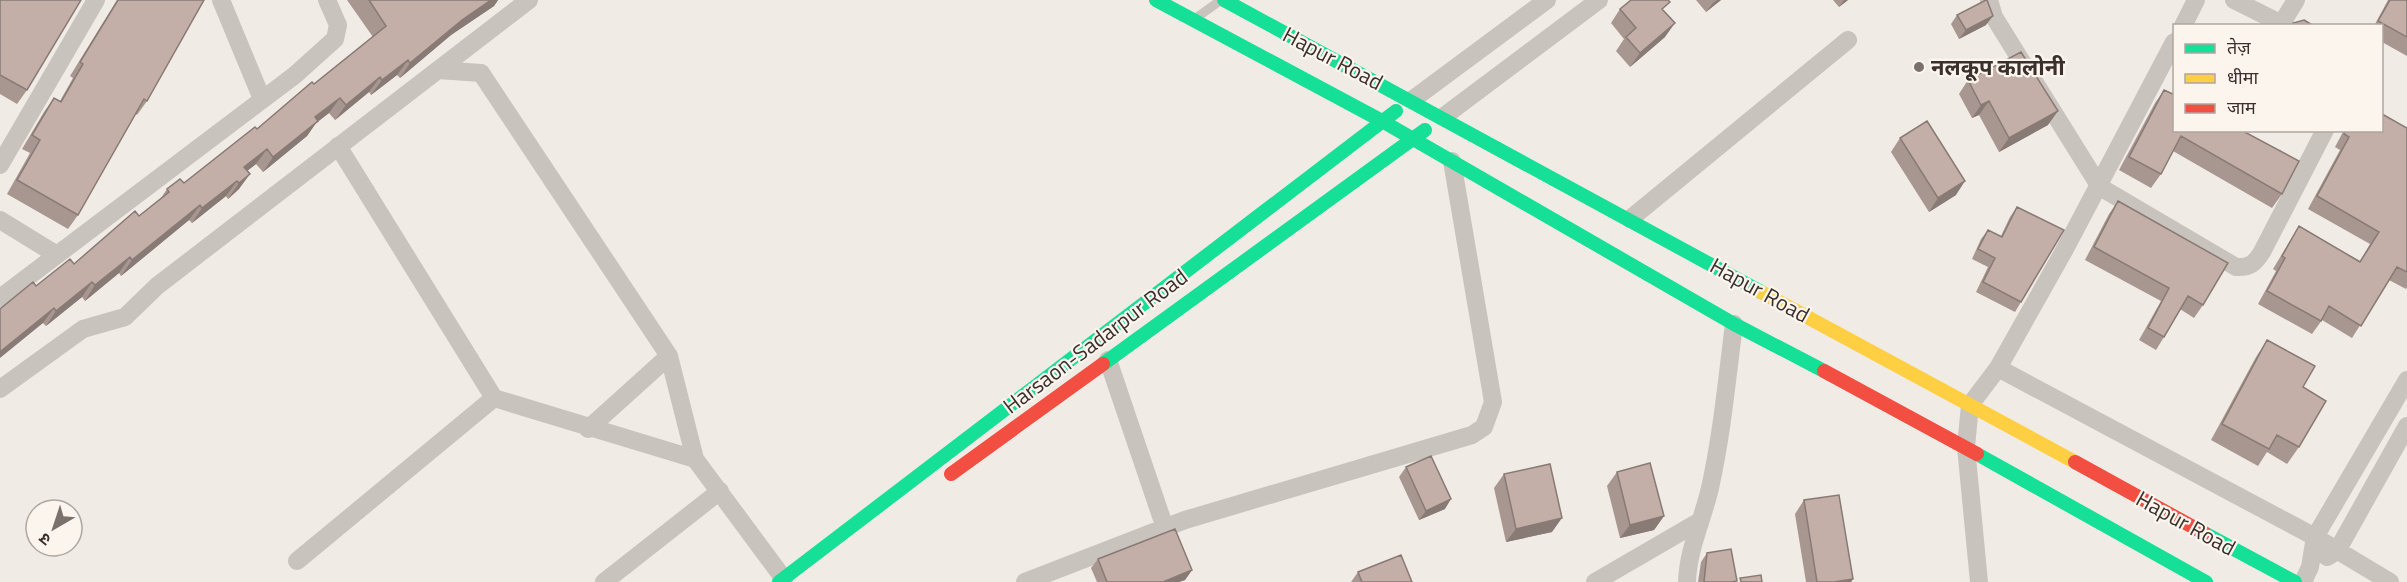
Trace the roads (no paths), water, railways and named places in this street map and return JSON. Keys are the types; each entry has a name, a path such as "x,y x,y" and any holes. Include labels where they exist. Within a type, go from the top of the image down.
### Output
{"main road":[{"name":"Hapur Road","path":"1156,0 1413,139 1734,324 1966,447 2206,582"},
{"name":"Hapur Road","path":"1223,0 1412,100 2295,582"},
{"name":"Harsaon-Sadarpur Road","path":"783,581 1412,100"},
{"name":"Harsaon-Sadarpur Road","path":"942,480 1443,117"}],"street":[{"path":"0,165 96,0"},
{"path":"221,0 262,99"},
{"path":"0,298 262,99 335,39 338,25 327,0"},
{"path":"0,389 83,329 125,317 157,286 529,0"},
{"path":"1412,100 1547,0"},
{"path":"1443,117 1599,0"},
{"path":"1989,0 1994,17 2100,187 2236,267 2247,268 2256,262 2324,132"},
{"path":"2184,24 2196,0"},
{"path":"2234,0 2284,24 2296,0"},
{"path":"1630,219 1848,40"},
{"path":"1978,582 1966,447 1970,405 1998,369 2100,187 2158,93 2173,48"},
{"path":"438,70 480,73 669,356 695,459 783,581"},
{"path":"338,146 494,398 588,429 695,459"},
{"path":"1025,582 1165,528 1472,435 1484,427 1493,402 1452,161"},
{"path":"2286,161 2305,171"},
{"path":"0,220 57,255"},
{"path":"1688,582 1690,559 1710,490 1720,435 1734,324"},
{"path":"588,429 669,356"},
{"path":"1108,360 1165,528"},
{"path":"1998,369 2315,537 2390,582"},
{"path":"2307,574 2315,537 2407,380"},
{"path":"297,561 494,398"},
{"path":"2307,574 2337,551 2407,426"},
{"path":"604,582 720,491"},
{"path":"1595,582 1700,521"},
{"path":"1674,582 1690,559"}],"lane":[{"path":"1194,20 1223,0"}],"place":[{"name":"नलकूप कालोनी","path":"1919,67"}]}
